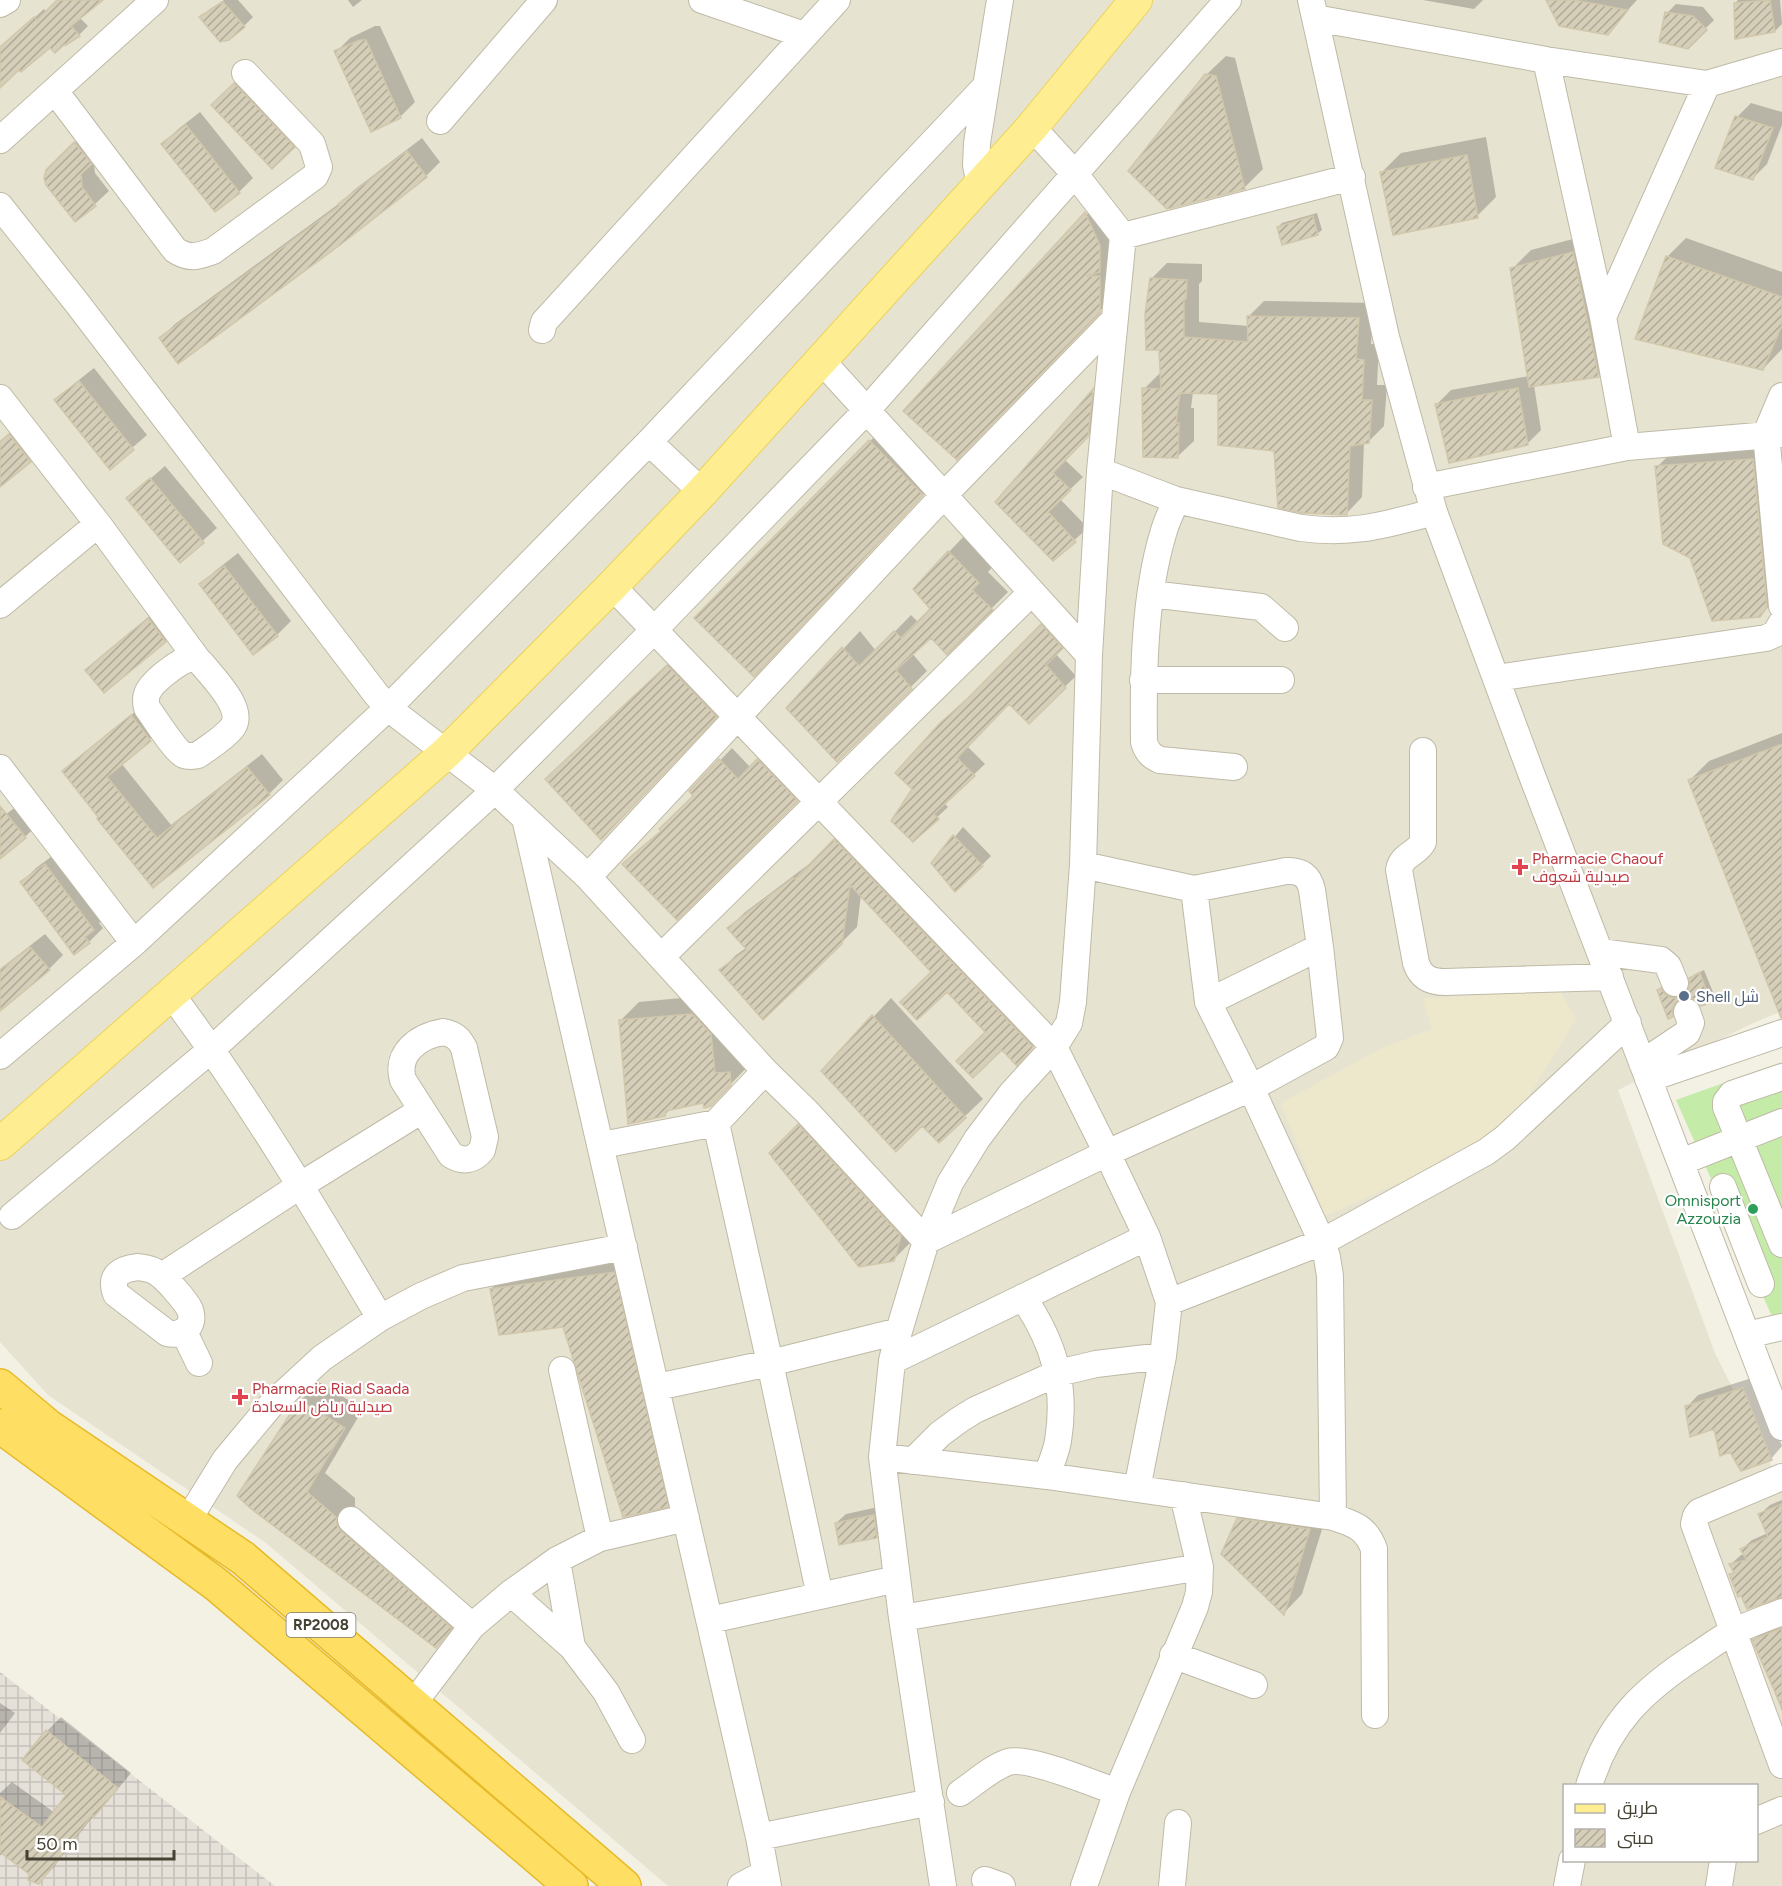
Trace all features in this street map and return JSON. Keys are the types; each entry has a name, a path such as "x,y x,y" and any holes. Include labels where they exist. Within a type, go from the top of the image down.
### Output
{"highway":[{"name":"RP2008","path":"0,1386 49,1427 243,1558 624,1886"},
{"name":"RP2008","path":"0,1426 217,1584 572,1886"}],"main road":[{"path":"0,1144 447,752 612,586 702,492 1032,127 1136,0"}],"street":[{"path":"0,4 7,0"},
{"path":"0,140 56,92 155,0"},
{"path":"440,121 544,0"},
{"path":"702,0 804,35"},
{"path":"542,330 544,322 837,0"},
{"path":"980,184 976,165 976,143 1000,0"},
{"path":"12,1216 212,1049 495,790 867,410 1228,0"},
{"path":"1782,62 1707,84 1546,60 1313,9 1386,337 1434,513 1782,1427"},
{"path":"1546,60 1604,317 1627,447"},
{"path":"56,92 175,250 184,256 198,256 213,251 315,176 319,167 312,144 244,73"},
{"path":"1604,317 1707,84"},
{"path":"0,1056 134,943 388,708 649,442 986,86"},
{"path":"943,1886 902,1618 882,1457 892,1361 926,1241 950,1183 977,1138 1011,1094 1054,1047 1069,1023 1073,1002 1083,866 1089,655 1100,471 1123,236 1074,173 1032,127"},
{"path":"1123,236 1352,177"},
{"path":"0,206 388,708 495,790 588,877 765,1071 807,1112 926,1241"},
{"path":"588,877 944,495 1114,320"},
{"path":"821,360 1089,655"},
{"path":"1782,396 1774,434 1782,606"},
{"path":"0,398 98,524 198,660"},
{"path":"1426,487 1627,447 1774,434"},
{"path":"649,442 702,492"},
{"path":"1100,471 1176,500 1322,531 1360,530 1434,513"},
{"path":"1176,500 1163,532 1151,594 1143,680 1144,742 1146,750 1161,760 1234,767"},
{"path":"0,605 98,524"},
{"path":"612,586 1054,1047 1146,1237 1169,1302 1162,1356 1137,1489"},
{"path":"662,956 1032,592"},
{"path":"1151,594 1261,607 1285,628"},
{"path":"1496,678 1767,638 1774,634 1782,622"},
{"path":"1143,680 1281,680"},
{"path":"1423,751 1423,842 1419,850 1402,860 1399,870 1416,963 1423,976 1430,980 1445,982 1610,977"},
{"path":"0,768 134,943"},
{"path":"525,818 602,1145 759,1837 766,1879 741,1886"},
{"path":"926,1241 1107,1153 1251,1088 1326,1047 1329,1043 1312,890 1304,874 1286,871 1194,889 1083,866"},
{"path":"1194,889 1208,1002 1251,1088 1327,1257 1330,1276 1333,1517"},
{"path":"1208,1002 1320,947"},
{"path":"1600,952 1661,960 1668,966 1676,983"},
{"path":"171,994 212,1049 301,1185 380,1318"},
{"path":"1645,1071 1688,1033 1691,1023 1687,1012"},
{"path":"1169,1302 1322,1242 1486,1152 1628,1023"},
{"path":"443,1032 452,1034 460,1040 464,1048 485,1137 483,1150 478,1156 465,1160 451,1155 423,1110 400,1072 404,1055 410,1048 434,1034 443,1032"},
{"path":"1645,1071 1782,1033"},
{"path":"602,1145 716,1123 765,1071"},
{"path":"1782,1077 1732,1094 1726,1107 1782,1244"},
{"path":"162,1276 301,1185 423,1110"},
{"path":"1681,1162 1782,1122"},
{"path":"716,1123 820,1596"},
{"path":"1723,1187 1772,1281 1732,1295"},
{"path":"892,1361 1146,1237"},
{"path":"188,1520 225,1460 270,1406 322,1358 380,1318 421,1296 463,1278 624,1247"},
{"path":"130,1268 146,1268 162,1276 191,1312 190,1323 184,1332 178,1334 167,1333 121,1300 113,1287 116,1276 122,1270 130,1268"},
{"path":"1023,1297 1039,1321 1051,1346 1058,1374 1061,1408 1057,1443 1047,1476"},
{"path":"1747,1335 1782,1327"},
{"path":"657,1387 770,1363 899,1331"},
{"path":"184,1332 199,1363"},
{"path":"913,1461 940,1434 975,1410 1058,1374 1096,1364 1162,1356"},
{"path":"562,1370 600,1538"},
{"path":"882,1457 1047,1476 1333,1517 1361,1528 1370,1537 1374,1549 1375,1715"},
{"path":"1782,1477 1699,1512 1694,1519 1696,1532 1782,1765"},
{"path":"1084,1886 1117,1792 1195,1607 1199,1592 1200,1567 1183,1495"},
{"path":"413,1704 472,1626 511,1593 557,1560 600,1538 687,1518"},
{"path":"351,1520 472,1626"},
{"path":"557,1560 572,1647"},
{"path":"902,1618 1200,1567"},
{"path":"710,1620 897,1579"},
{"path":"511,1593 572,1647 606,1692 632,1740"},
{"path":"1589,1784 1612,1731 1651,1687 1733,1631 1782,1612"},
{"path":"1173,1655 1254,1685"},
{"path":"960,1793 1002,1765 1016,1761 1031,1763 1117,1792"},
{"path":"759,1837 931,1802"},
{"path":"1758,1820 1782,1810"},
{"path":"1172,1886 1178,1823"},
{"path":"1567,1886 1572,1862"},
{"path":"1719,1886 1723,1862"}],"shaded area":[{"path":"0,0 1782,0 1782,1011 1618,1090 1715,1353 1782,1487 1782,1886 668,1886 266,1543 48,1395 0,1342"},
{"path":"1559,989 1576,1019 1504,1136 1325,1216 1281,1103 1380,1049 1432,1029 1423,999"},
{"path":"0,1672 275,1886 0,1886"}],"green space":[{"name":"Omnisport Azzouzia","path":"1782,1062 1782,1319 1774,1321 1676,1100"}],"building":[{"path":"57,0 103,0 71,26 80,36 65,44 55,53 50,48 21,72 19,70 0,88 0,47 34,17 37,20"},
{"path":"1546,0 1574,0 1628,10 1608,35 1559,26"},
{"path":"1770,0 1775,32 1735,39 1734,3"},
{"path":"223,2 245,27 229,40 220,42 199,17"},
{"path":"1665,12 1693,16 1707,30 1688,49 1659,42"},
{"path":"360,40 366,40 401,118 371,132 334,51"},
{"path":"1205,74 1216,76 1245,189 1167,209 1128,171"},
{"path":"234,83 295,147 272,169 211,105"},
{"path":"1735,116 1773,128 1753,180 1715,168"},
{"path":"186,125 240,193 215,212 161,144"},
{"path":"74,142 92,164 81,174 82,187 96,206 75,222 46,185 44,178 46,170"},
{"path":"407,151 427,177 340,245 178,364 159,338 339,206 338,204"},
{"path":"1467,155 1478,218 1393,235 1380,172"},
{"path":"1085,212 1100,246 1100,272 1086,276 1100,276 1100,313 957,460 903,411"},
{"path":"1313,216 1318,235 1282,245 1277,227"},
{"path":"1573,252 1599,377 1529,387 1510,268"},
{"path":"1666,256 1782,297 1782,325 1763,370 1635,339"},
{"path":"1150,278 1187,280 1186,299 1184,299 1184,337 1248,342 1247,316 1359,318 1356,359 1364,360 1362,400 1372,400 1369,443 1350,446 1347,515 1303,513 1278,508 1274,451 1218,445 1218,394 1180,393 1176,423 1179,423 1178,458 1143,457 1142,388 1161,389 1159,350 1146,350 1145,314"},
{"path":"79,381 134,450 110,470 54,400"},
{"path":"1518,388 1528,445 1449,463 1435,404"},
{"path":"1093,389 1088,437 1053,473 1071,490 1048,512 1076,542 1053,561 995,502"},
{"path":"9,434 31,462 0,487 0,442"},
{"path":"869,440 923,495 754,677 694,618"},
{"path":"1753,459 1767,607 1760,617 1712,621 1690,558 1663,544 1655,466"},
{"path":"150,478 204,543 180,563 126,498"},
{"path":"948,551 979,583 972,590 993,610 947,655 931,638 896,670 912,689 837,762 786,708 842,647 859,666 894,631 901,638 930,609 913,589"},
{"path":"224,566 278,636 253,655 199,584"},
{"path":"148,618 166,642 104,693 85,670"},
{"path":"1041,624 1063,648 1046,665 1066,688 1029,724 1009,704 957,758 975,776 934,814 939,819 913,842 891,821 912,789 895,773 939,724"},
{"path":"667,665 717,717 601,840 545,779"},
{"path":"131,715 151,741 107,777 157,838 247,767 270,795 153,888 97,819 98,817 62,771"},
{"path":"1782,744 1782,1018 1781,1018 1688,780"},
{"path":"719,759 738,779 757,759 798,801 677,920 622,864 661,831 659,829 693,796 689,791"},
{"path":"0,806 26,838 0,859"},
{"path":"953,835 983,866 955,892 931,863"},
{"path":"834,839 1033,1047 1017,1066 1002,1050 973,1078 956,1061 985,1032 948,993 917,1020 900,1002 931,972 850,885 842,944 763,1020 719,970 747,950 727,928 793,878 795,879"},
{"path":"45,864 94,930 85,937 90,943 74,955 20,882"},
{"path":"30,947 50,970 0,1011 0,970"},
{"path":"1700,973 1711,1003 1701,1006 1689,997 1682,998 1675,1003 1672,1010 1673,1017 1668,1019 1657,990 1661,988 1672,998 1680,997 1687,992 1690,984 1689,978"},
{"path":"692,1014 711,1034 715,1073 730,1072 731,1085 711,1106 704,1108 703,1103 666,1111 665,1116 628,1124 619,1020"},
{"path":"872,1015 966,1118 939,1143 922,1126 896,1152 821,1071"},
{"path":"798,1124 901,1236 894,1261 859,1267 769,1153"},
{"path":"615,1272 669,1507 623,1517 563,1327 499,1335 490,1289"},
{"path":"1743,1388 1772,1460 1741,1471 1730,1452 1720,1456 1714,1429 1690,1437 1685,1406"},
{"path":"299,1400 345,1428 307,1492 336,1517 341,1531 452,1628 436,1648 237,1496"},
{"path":"1782,1504 1782,1597 1747,1609 1741,1596 1738,1597 1729,1574 1734,1573 1729,1564 1747,1560 1740,1549 1768,1537 1758,1514"},
{"path":"874,1515 877,1538 839,1545 835,1523"},
{"path":"1237,1518 1310,1529 1284,1615 1221,1554"},
{"path":"1782,1628 1782,1708 1752,1640"},
{"path":"46,1730 118,1788 94,1817 92,1815 39,1884 28,1880 29,1874 0,1852 0,1797 42,1827 66,1795 22,1760"}],"place":[{"name":"Pharmacie Chaouf صيدلية شعوف","path":"1520,867"},
{"name":"Shell شل","path":"1684,996"},
{"name":"Omnisport Azzouzia","path":"1753,1209"},
{"name":"Pharmacie Riad Saada صيدلية رياض السعادة","path":"240,1397"}]}
